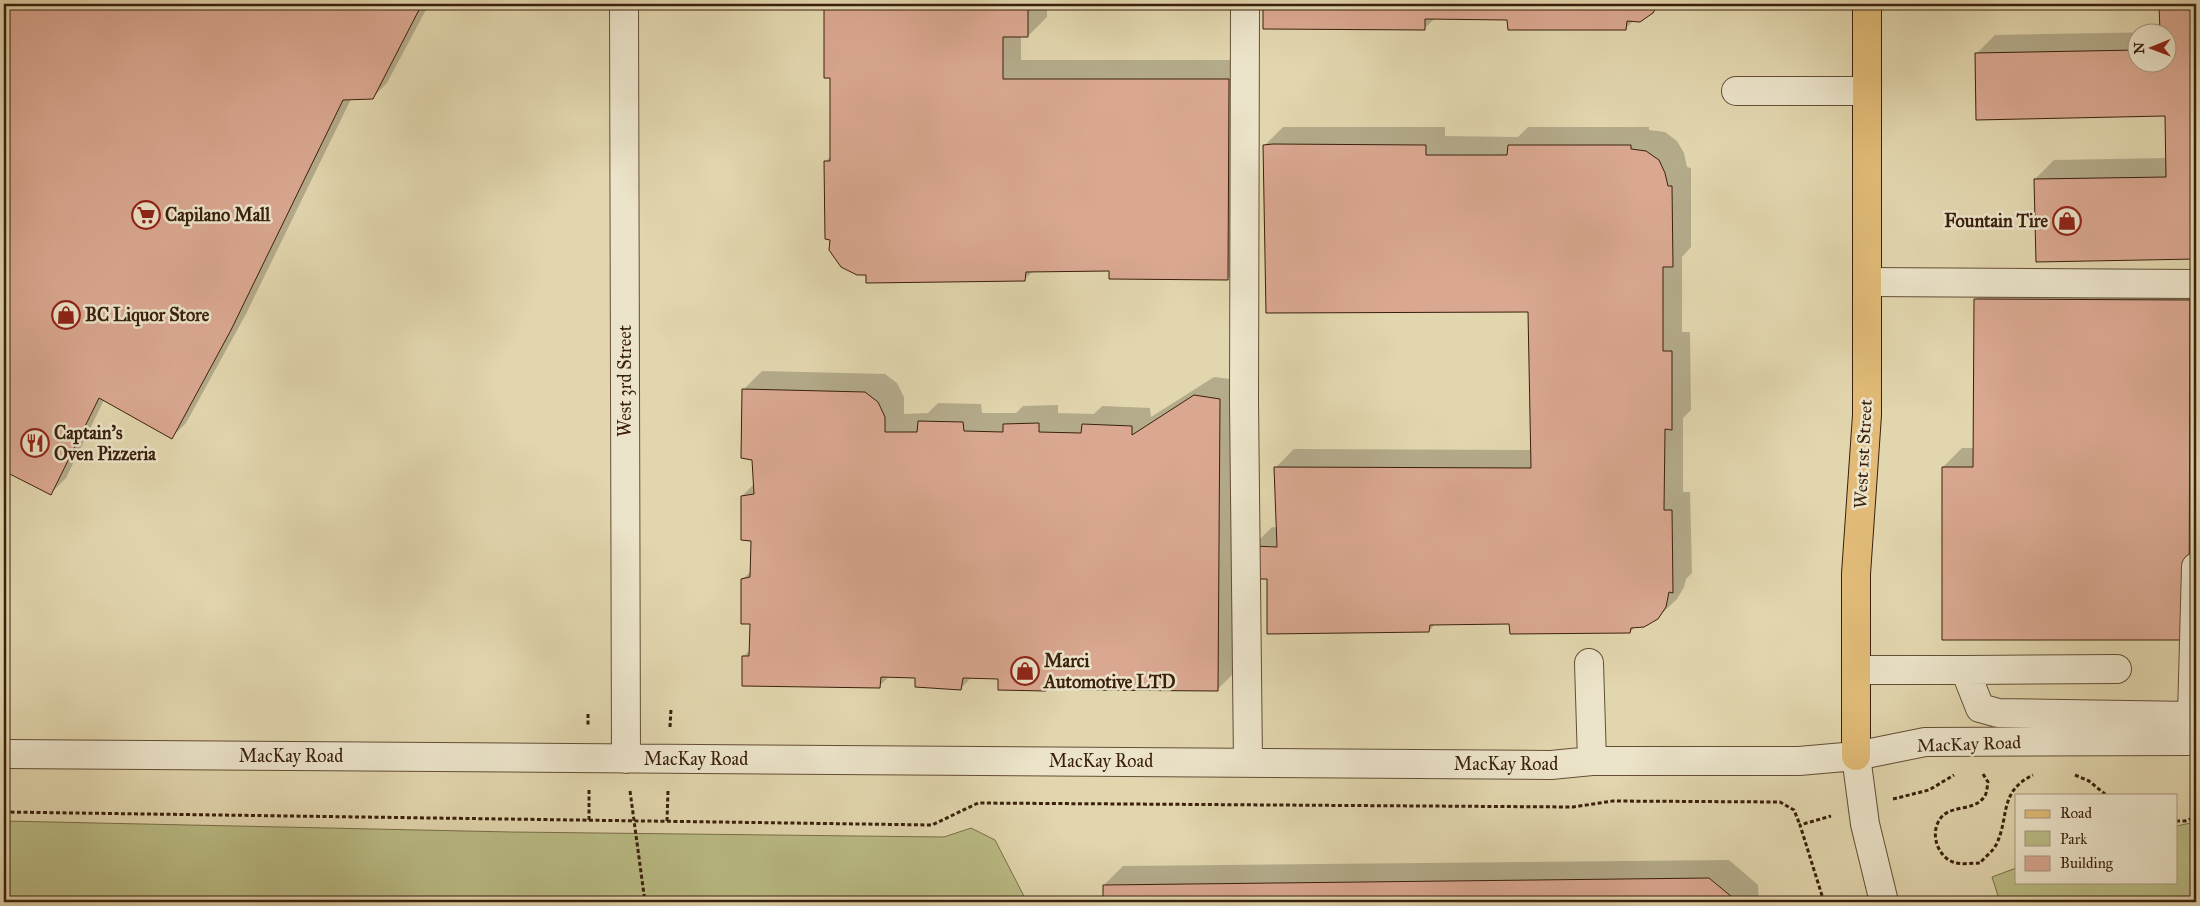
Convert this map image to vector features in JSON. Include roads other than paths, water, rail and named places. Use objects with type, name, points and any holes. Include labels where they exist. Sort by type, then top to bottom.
[{"type":"main road","name":"West 1st Street","points":[[1856,756],[1858,528],[1867,415],[1867,4]]},
{"type":"street","name":"West 3rd Street","points":[[624,4],[626,759]]},
{"type":"street","points":[[1245,4],[1244,402],[1248,762]]},
{"type":"street","points":[[1736,92],[1867,91]]},
{"type":"street","points":[[1867,282],[2196,284]]},
{"type":"street","points":[[1964,670],[1980,708],[1998,713],[2192,716],[2196,567]]},
{"type":"street","points":[[1589,663],[1592,761]]},
{"type":"street","points":[[1856,670],[2117,669]]},
{"type":"street","name":"MacKay Road","points":[[4,754],[1551,765],[1592,761],[1799,761],[1856,756],[1925,742],[2196,741]]},
{"type":"street","name":"West 1st Street","points":[[1856,756],[1865,824],[1884,902]]},
{"type":"place","name":"Capilano Mall","points":[[146,215]]},
{"type":"place","name":"Fountain Tire","points":[[2067,221]]},
{"type":"place","name":"BC Liquor Store","points":[[66,315]]},
{"type":"place","name":"Captain's Oven Pizzeria","points":[[35,443]]},
{"type":"place","name":"Marci Automotive LTD","points":[[1025,671]]}]
